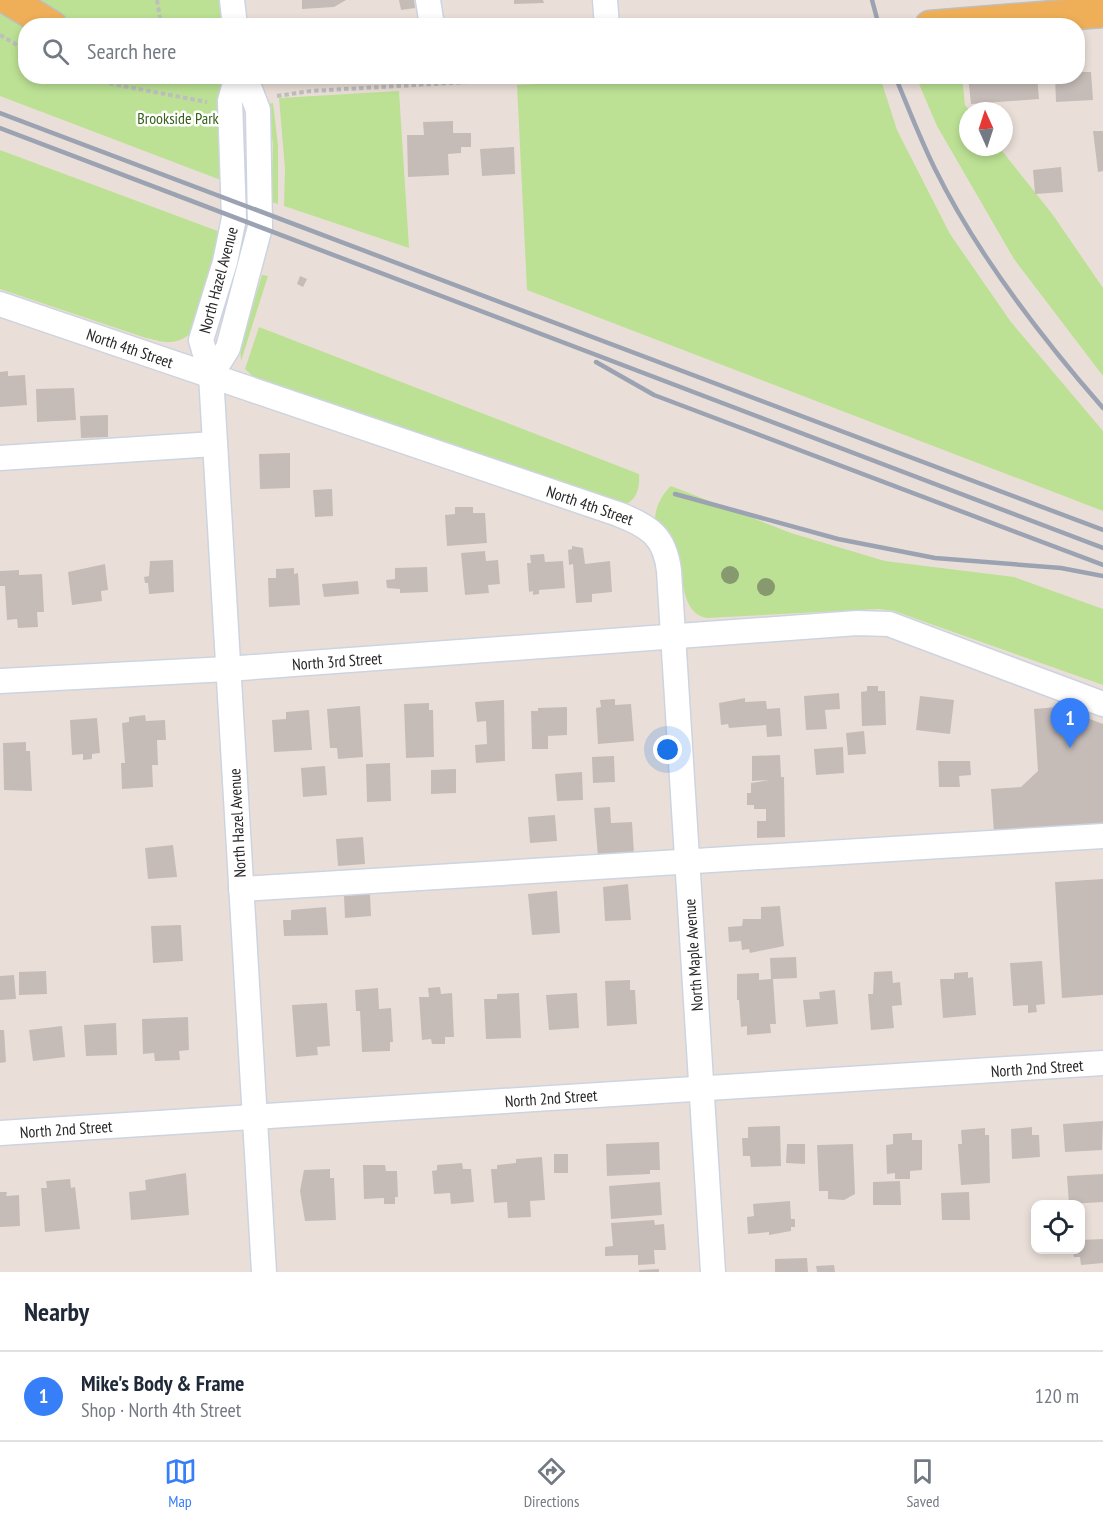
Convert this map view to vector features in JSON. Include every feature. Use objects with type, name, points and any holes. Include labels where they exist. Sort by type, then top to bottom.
[{"type":"main road","points":[[9,0],[39,18]]},
{"type":"main road","points":[[1029,18],[1103,12]]},
{"type":"street","points":[[232,0],[234,18]]},
{"type":"street","points":[[428,0],[431,18]]},
{"type":"street","points":[[605,0],[606,18]]},
{"type":"street","name":"North Hazel Avenue","points":[[235,84],[230,101],[234,218],[225,262],[201,340],[211,375],[264,1272]]},
{"type":"street","name":"North Hazel Avenue","points":[[211,375],[228,348],[251,269],[262,211],[258,110],[248,84]]},
{"type":"street","name":"North 4th Street","points":[[0,304],[643,523],[661,541],[668,559],[674,638]]},
{"type":"street","points":[[0,458],[214,444]]},
{"type":"street","points":[[674,638],[857,623],[889,624],[1103,704]]},
{"type":"street","name":"North 3rd Street","points":[[0,681],[227,669],[674,638]]},
{"type":"street","name":"North Maple Avenue","points":[[674,638],[713,1272]]},
{"type":"street","points":[[241,889],[1103,836]]},
{"type":"street","name":"North 2nd Street","points":[[0,1133],[1103,1063]]},
{"type":"path","points":[[157,0],[160,18]]},
{"type":"path","points":[[0,35],[18,45]]},
{"type":"path","points":[[112,84],[212,102]]},
{"type":"path","points":[[275,97],[291,93],[441,84]]},
{"type":"green space","name":"Brookside Park","points":[[0,0],[219,0],[222,18],[18,18],[18,84],[222,84],[221,103],[226,182],[0,96]]},
{"type":"green space","points":[[882,84],[897,130],[950,234],[1011,322],[1103,431],[1103,511],[527,290],[517,85]]},
{"type":"green space","points":[[919,84],[963,84],[965,102],[959,102],[959,156],[1006,156],[1053,215],[1103,288],[1103,376],[1014,259],[937,126]]},
{"type":"green space","points":[[399,91],[409,248],[284,206],[285,169],[279,98]]},
{"type":"green space","points":[[273,103],[278,145],[278,204],[271,202],[273,145],[268,104]]},
{"type":"green space","points":[[0,150],[223,233],[194,331],[176,341],[154,340],[0,289]]},
{"type":"green space","points":[[262,275],[268,276],[241,361],[240,348]]},
{"type":"green space","points":[[259,327],[639,474],[636,493],[631,501],[622,505],[260,383],[245,369]]},
{"type":"green space","points":[[671,486],[791,533],[885,561],[1014,577],[1103,609],[1103,685],[894,611],[879,609],[707,618],[698,615],[688,601],[674,545],[666,531],[655,520],[660,502]]},
{"type":"building","points":[[302,0],[346,0],[334,7],[302,9]]},
{"type":"building","points":[[399,0],[414,0],[415,8],[401,10]]},
{"type":"building","points":[[514,0],[543,0],[544,3],[514,4]]},
{"type":"building","points":[[1085,72],[1091,72],[1093,100],[1056,102],[1055,84],[1085,84]]},
{"type":"building","points":[[969,84],[1038,84],[1039,99],[971,102]]},
{"type":"building","points":[[453,121],[453,133],[471,133],[471,147],[461,147],[461,153],[448,154],[449,175],[408,177],[407,135],[424,135],[423,122]]},
{"type":"building","points":[[1093,131],[1103,131],[1103,171],[1098,172]]},
{"type":"building","points":[[514,147],[515,174],[482,176],[480,149]]},
{"type":"building","points":[[1061,167],[1063,192],[1035,194],[1033,170]]},
{"type":"building","points":[[300,276],[307,279],[303,287],[297,284]]},
{"type":"building","points":[[8,371],[8,376],[25,375],[27,405],[0,407],[0,372]]},
{"type":"building","points":[[74,388],[76,420],[37,422],[36,389]]},
{"type":"building","points":[[108,415],[108,437],[81,438],[80,416]]},
{"type":"building","points":[[290,453],[290,488],[260,489],[259,454]]},
{"type":"building","points":[[332,489],[333,516],[315,517],[313,490]]},
{"type":"building","points":[[455,507],[473,507],[473,513],[485,513],[487,543],[447,546],[445,515],[455,514]]},
{"type":"building","points":[[572,546],[583,548],[585,564],[610,561],[612,592],[592,594],[592,602],[576,603],[573,564],[569,565],[568,550],[572,549]]},
{"type":"building","points":[[485,551],[486,561],[498,560],[500,584],[488,585],[489,593],[465,595],[461,553]]},
{"type":"building","points":[[544,554],[545,562],[563,561],[565,588],[539,590],[539,594],[533,595],[533,591],[529,592],[527,563],[531,563],[530,555]]},
{"type":"building","points":[[173,560],[174,592],[149,594],[148,583],[145,583],[144,577],[149,576],[150,561]]},
{"type":"building","points":[[105,564],[108,590],[101,591],[102,601],[72,605],[68,572]]},
{"type":"building","points":[[427,567],[428,592],[400,593],[400,589],[387,588],[386,580],[395,579],[395,568]]},
{"type":"building","points":[[294,568],[294,574],[298,573],[300,605],[269,607],[268,578],[276,578],[276,569]]},
{"type":"building","points":[[19,570],[19,575],[42,574],[44,612],[37,612],[38,627],[18,628],[17,619],[7,620],[5,586],[0,586],[0,571]]},
{"type":"building","points":[[358,581],[359,594],[324,597],[322,584]]},
{"type":"building","points":[[867,686],[878,686],[878,691],[885,691],[886,725],[862,726],[861,692],[867,691]]},
{"type":"building","points":[[839,693],[840,709],[825,710],[827,729],[806,730],[804,696]]},
{"type":"building","points":[[920,696],[954,700],[950,734],[916,730]]},
{"type":"building","points":[[745,698],[745,702],[766,701],[767,709],[780,708],[782,736],[767,737],[766,725],[729,728],[728,724],[721,725],[719,703]]},
{"type":"building","points":[[615,699],[615,705],[631,704],[634,741],[598,744],[596,708],[601,707],[600,700]]},
{"type":"building","points":[[504,700],[505,761],[476,763],[475,745],[487,744],[486,721],[477,722],[475,702]]},
{"type":"building","points":[[429,703],[429,710],[433,710],[434,757],[406,758],[404,704]]},
{"type":"building","points":[[360,706],[363,757],[338,759],[337,748],[330,748],[327,709]]},
{"type":"building","points":[[567,707],[567,735],[548,736],[548,749],[532,749],[531,711],[538,711],[538,708]]},
{"type":"building","points":[[1058,707],[1103,724],[1103,826],[994,833],[991,789],[1021,787],[1038,771],[1034,709]]},
{"type":"building","points":[[309,710],[312,750],[274,752],[272,720],[286,719],[286,712]]},
{"type":"building","points":[[145,715],[146,721],[165,720],[166,740],[157,740],[158,765],[152,765],[153,787],[122,789],[121,763],[125,763],[122,723],[129,722],[129,717]]},
{"type":"building","points":[[97,718],[100,753],[92,754],[92,759],[83,760],[83,754],[72,755],[70,720]]},
{"type":"building","points":[[864,731],[866,754],[848,755],[846,733]]},
{"type":"building","points":[[26,742],[26,751],[30,751],[32,791],[4,790],[3,743]]},
{"type":"building","points":[[843,747],[844,773],[816,775],[814,749]]},
{"type":"building","points":[[780,755],[781,777],[784,777],[785,837],[757,838],[757,821],[766,821],[766,809],[754,809],[754,805],[747,805],[747,793],[751,793],[751,783],[770,780],[752,781],[752,756]]},
{"type":"building","points":[[614,756],[615,782],[593,783],[592,757]]},
{"type":"building","points":[[938,761],[970,761],[971,775],[959,776],[960,787],[939,787]]},
{"type":"building","points":[[390,763],[391,801],[367,802],[366,764]]},
{"type":"building","points":[[325,766],[327,795],[303,797],[301,768]]},
{"type":"building","points":[[456,769],[456,793],[431,794],[431,770]]},
{"type":"building","points":[[582,772],[583,800],[557,801],[555,774]]},
{"type":"building","points":[[610,807],[611,823],[632,822],[634,854],[598,857],[594,808]]},
{"type":"building","points":[[555,815],[557,841],[530,843],[528,817]]},
{"type":"building","points":[[363,837],[365,864],[338,866],[336,839]]},
{"type":"building","points":[[173,845],[177,877],[148,879],[145,848]]},
{"type":"building","points":[[1103,879],[1103,995],[1062,998],[1055,882]]},
{"type":"building","points":[[628,884],[631,920],[605,921],[603,887]]},
{"type":"building","points":[[557,891],[560,933],[532,935],[528,894]]},
{"type":"building","points":[[370,894],[371,916],[345,918],[344,896]]},
{"type":"building","points":[[780,906],[784,946],[750,953],[749,949],[742,950],[741,941],[729,942],[728,927],[742,926],[743,919],[761,919],[761,907]]},
{"type":"building","points":[[326,907],[328,935],[284,936],[283,920],[291,920],[291,910]]},
{"type":"building","points":[[181,925],[183,961],[153,963],[151,926]]},
{"type":"building","points":[[796,957],[797,978],[773,979],[776,1024],[770,1024],[771,1033],[747,1035],[747,1026],[741,1027],[739,1000],[737,1000],[737,974],[759,973],[759,980],[771,979],[770,958]]},
{"type":"building","points":[[1042,961],[1045,1004],[1036,1005],[1037,1012],[1028,1013],[1028,1005],[1013,1006],[1010,963]]},
{"type":"building","points":[[46,971],[47,994],[19,995],[19,972]]},
{"type":"building","points":[[892,971],[893,983],[900,982],[902,1005],[892,1006],[894,1028],[871,1030],[868,994],[873,994],[874,972]]},
{"type":"building","points":[[968,972],[968,978],[973,977],[976,1015],[943,1018],[940,979],[954,979],[954,973]]},
{"type":"building","points":[[14,975],[16,999],[0,1000],[0,976]]},
{"type":"building","points":[[630,980],[630,990],[635,990],[637,1024],[607,1026],[605,981]]},
{"type":"building","points":[[440,987],[441,994],[452,993],[454,1037],[445,1037],[445,1044],[432,1044],[431,1039],[422,1040],[419,997],[429,997],[428,988]]},
{"type":"building","points":[[378,988],[379,1009],[391,1008],[393,1042],[390,1042],[390,1051],[362,1052],[360,1011],[356,1011],[355,990]]},
{"type":"building","points":[[835,990],[838,1024],[806,1027],[803,1000],[820,999],[819,992]]},
{"type":"building","points":[[519,993],[521,1038],[486,1039],[484,999],[497,999],[497,994]]},
{"type":"building","points":[[577,993],[579,1028],[549,1030],[546,995]]},
{"type":"building","points":[[327,1003],[330,1046],[317,1047],[318,1055],[296,1057],[292,1005]]},
{"type":"building","points":[[188,1017],[189,1050],[179,1051],[180,1060],[155,1061],[154,1053],[143,1054],[142,1019]]},
{"type":"building","points":[[116,1023],[117,1055],[86,1056],[84,1025]]},
{"type":"building","points":[[62,1026],[65,1057],[33,1061],[29,1030]]},
{"type":"building","points":[[0,1030],[4,1030],[6,1062],[0,1063]]},
{"type":"building","points":[[1103,1121],[1102,1150],[1065,1152],[1063,1124]]},
{"type":"building","points":[[780,1126],[781,1166],[751,1167],[750,1156],[743,1156],[742,1138],[748,1138],[748,1127]]},
{"type":"building","points":[[1032,1127],[1032,1135],[1039,1135],[1040,1157],[1012,1159],[1011,1129]]},
{"type":"building","points":[[985,1128],[985,1135],[989,1135],[990,1183],[961,1185],[958,1144],[962,1144],[961,1130]]},
{"type":"building","points":[[912,1133],[912,1140],[922,1140],[922,1170],[910,1171],[910,1179],[895,1179],[895,1173],[887,1174],[886,1145],[893,1144],[893,1134]]},
{"type":"building","points":[[659,1142],[660,1170],[650,1170],[650,1174],[607,1176],[606,1144]]},
{"type":"building","points":[[787,1144],[805,1144],[805,1164],[786,1163]]},
{"type":"building","points":[[853,1144],[855,1194],[844,1200],[828,1199],[828,1191],[819,1191],[817,1145]]},
{"type":"building","points":[[554,1154],[568,1154],[568,1173],[554,1173]]},
{"type":"building","points":[[542,1157],[545,1200],[530,1201],[531,1217],[508,1218],[507,1202],[494,1203],[491,1169],[497,1169],[497,1165],[516,1163],[516,1159]]},
{"type":"building","points":[[462,1163],[463,1169],[471,1169],[474,1202],[451,1204],[450,1193],[434,1194],[432,1171],[437,1170],[437,1165]]},
{"type":"building","points":[[363,1165],[385,1165],[386,1171],[397,1171],[398,1197],[395,1197],[395,1204],[384,1204],[384,1198],[364,1199]]},
{"type":"building","points":[[330,1169],[330,1178],[334,1178],[336,1220],[305,1221],[300,1191],[304,1170]]},
{"type":"building","points":[[186,1173],[189,1215],[131,1220],[129,1192],[146,1190],[145,1180]]},
{"type":"building","points":[[1103,1174],[1103,1202],[1085,1203],[1085,1200],[1069,1200],[1067,1176]]},
{"type":"building","points":[[70,1179],[71,1188],[75,1187],[80,1229],[45,1232],[41,1188],[47,1188],[46,1181]]},
{"type":"building","points":[[900,1181],[901,1205],[873,1205],[873,1182]]},
{"type":"building","points":[[660,1182],[662,1215],[611,1219],[609,1186]]},
{"type":"building","points":[[0,1192],[7,1192],[6,1196],[19,1195],[20,1226],[0,1227]]},
{"type":"building","points":[[969,1192],[970,1220],[942,1220],[941,1193]]},
{"type":"building","points":[[790,1201],[791,1219],[795,1219],[795,1227],[791,1227],[791,1231],[769,1235],[769,1232],[748,1234],[747,1217],[754,1216],[753,1204]]},
{"type":"building","points":[[654,1220],[655,1225],[664,1224],[666,1250],[654,1250],[655,1264],[638,1265],[638,1255],[605,1256],[605,1247],[613,1246],[611,1223]]},
{"type":"building","points":[[1103,1239],[1103,1263],[1081,1265],[1080,1257],[1074,1257],[1074,1254],[1085,1254],[1085,1240]]},
{"type":"building","points":[[807,1258],[808,1272],[775,1272],[775,1259]]},
{"type":"building","points":[[834,1265],[835,1272],[817,1272],[816,1266]]},
{"type":"building","points":[[659,1269],[659,1272],[639,1272],[639,1270]]},
{"type":"railway","points":[[872,0],[877,18]]},
{"type":"railway","points":[[898,84],[930,158],[970,232],[1034,324],[1103,408]]},
{"type":"railway","points":[[0,113],[1103,530]]},
{"type":"railway","points":[[0,128],[1103,548]]},
{"type":"railway","points":[[596,362],[654,395],[1103,565]]},
{"type":"railway","points":[[675,494],[838,539],[935,558],[1061,568],[1103,576]]},
{"type":"place","name":"Mike's Body & Frame","points":[[1070,748]]}]
